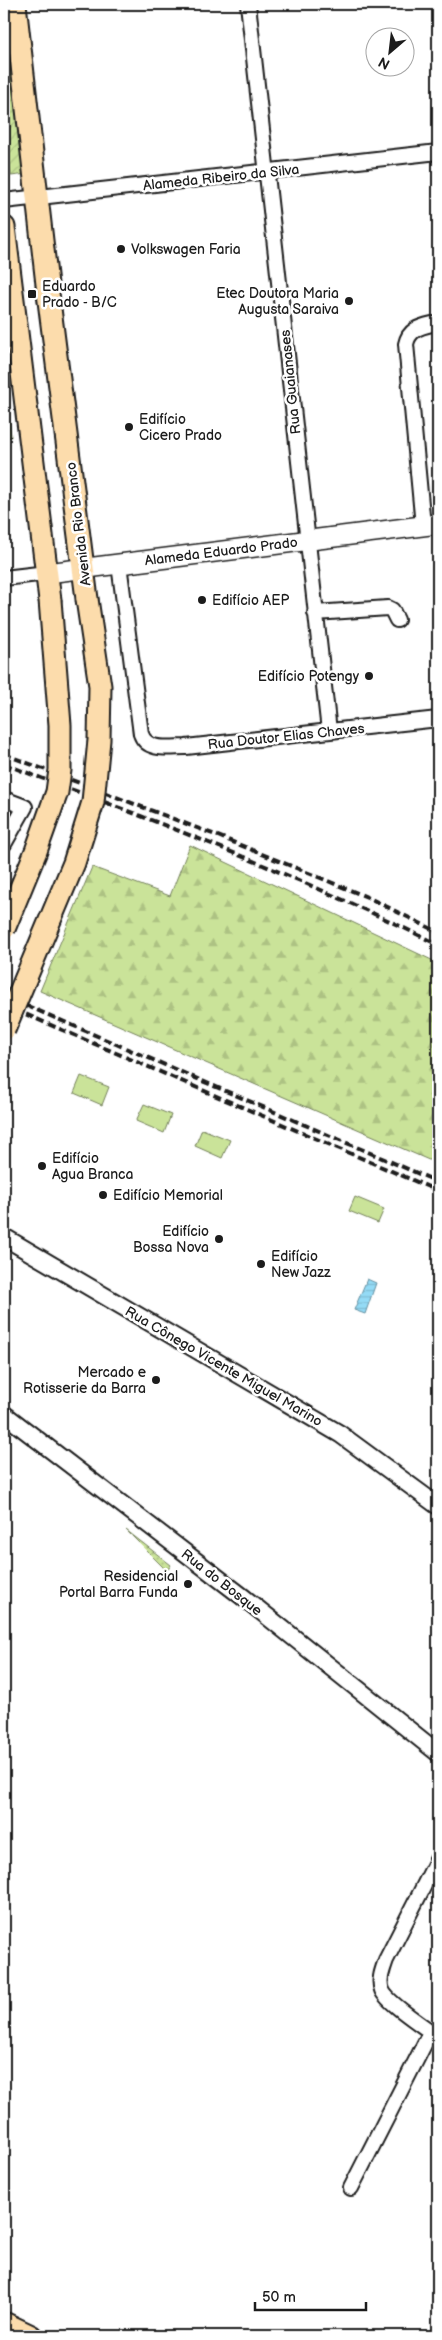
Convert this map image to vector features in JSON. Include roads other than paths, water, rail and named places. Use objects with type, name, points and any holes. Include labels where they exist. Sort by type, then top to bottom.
[{"type":"main road","name":"Avenida Rio Branco","points":[[4,1030],[74,863],[93,802],[99,740],[100,686],[87,598],[15,4]]},
{"type":"main road","points":[[4,228],[50,600],[61,754],[57,792],[36,852],[4,929]]},
{"type":"main road","name":"Alameda Eduardo Prado","points":[[46,573],[431,525]]},
{"type":"main road","points":[[4,2323],[30,2336]]},
{"type":"street","name":"Rua Guaianases","points":[[248,4],[329,731]]},
{"type":"street","name":"Alameda Ribeiro da Silva","points":[[4,201],[438,152]]},
{"type":"street","points":[[431,525],[406,344],[410,333],[420,327],[432,324]]},
{"type":"street","name":"Rua Doutor Elias Chaves","points":[[119,564],[141,734],[145,743],[164,747],[186,747],[438,719]]},
{"type":"street","name":"Alameda Eduardo Prado","points":[[4,578],[46,573]]},
{"type":"street","points":[[315,613],[388,608],[392,610],[396,620]]},
{"type":"street","points":[[4,799],[25,807],[4,844]]},
{"type":"street","name":"Rua Cônego Vicente Miguel Marino","points":[[4,1237],[340,1434],[438,1506]]},
{"type":"street","name":"Rua do Bosque","points":[[4,1414],[243,1597],[438,1753]]},
{"type":"street","points":[[351,2188],[434,2034],[390,2001],[382,1990],[381,1974],[438,1858]]},
{"type":"water","points":[[367,1279],[376,1283],[365,1314],[354,1310]]},
{"type":"railway","points":[[4,754],[218,836],[367,897],[438,932]]},
{"type":"railway","points":[[4,764],[242,857],[366,910],[438,945]]},
{"type":"railway","points":[[4,996],[438,1182]]},
{"type":"railway","points":[[4,1005],[438,1191]]},
{"type":"place","name":"Volkswagen Faria","points":[[121,249]]},
{"type":"place","name":"Eduardo Prado - B/C","points":[[32,294]]},
{"type":"place","name":"Etec Doutora Maria Augusta Saraiva","points":[[349,301]]},
{"type":"place","name":"Edifício Cicero Prado","points":[[129,427]]},
{"type":"place","name":"Edifício AEP","points":[[202,600]]},
{"type":"place","name":"Edifício Potengy","points":[[369,676]]},
{"type":"place","name":"Edifício Agua Branca","points":[[42,1166]]},
{"type":"place","name":"Edifício Memorial","points":[[103,1195]]},
{"type":"place","name":"Edifício Bossa Nova","points":[[219,1239]]},
{"type":"place","name":"Edifício New Jazz","points":[[261,1264]]},
{"type":"place","name":"Mercado e Rotisserie da Barra","points":[[156,1380]]},
{"type":"place","name":"Residencial Portal Barra Funda","points":[[188,1584]]}]
